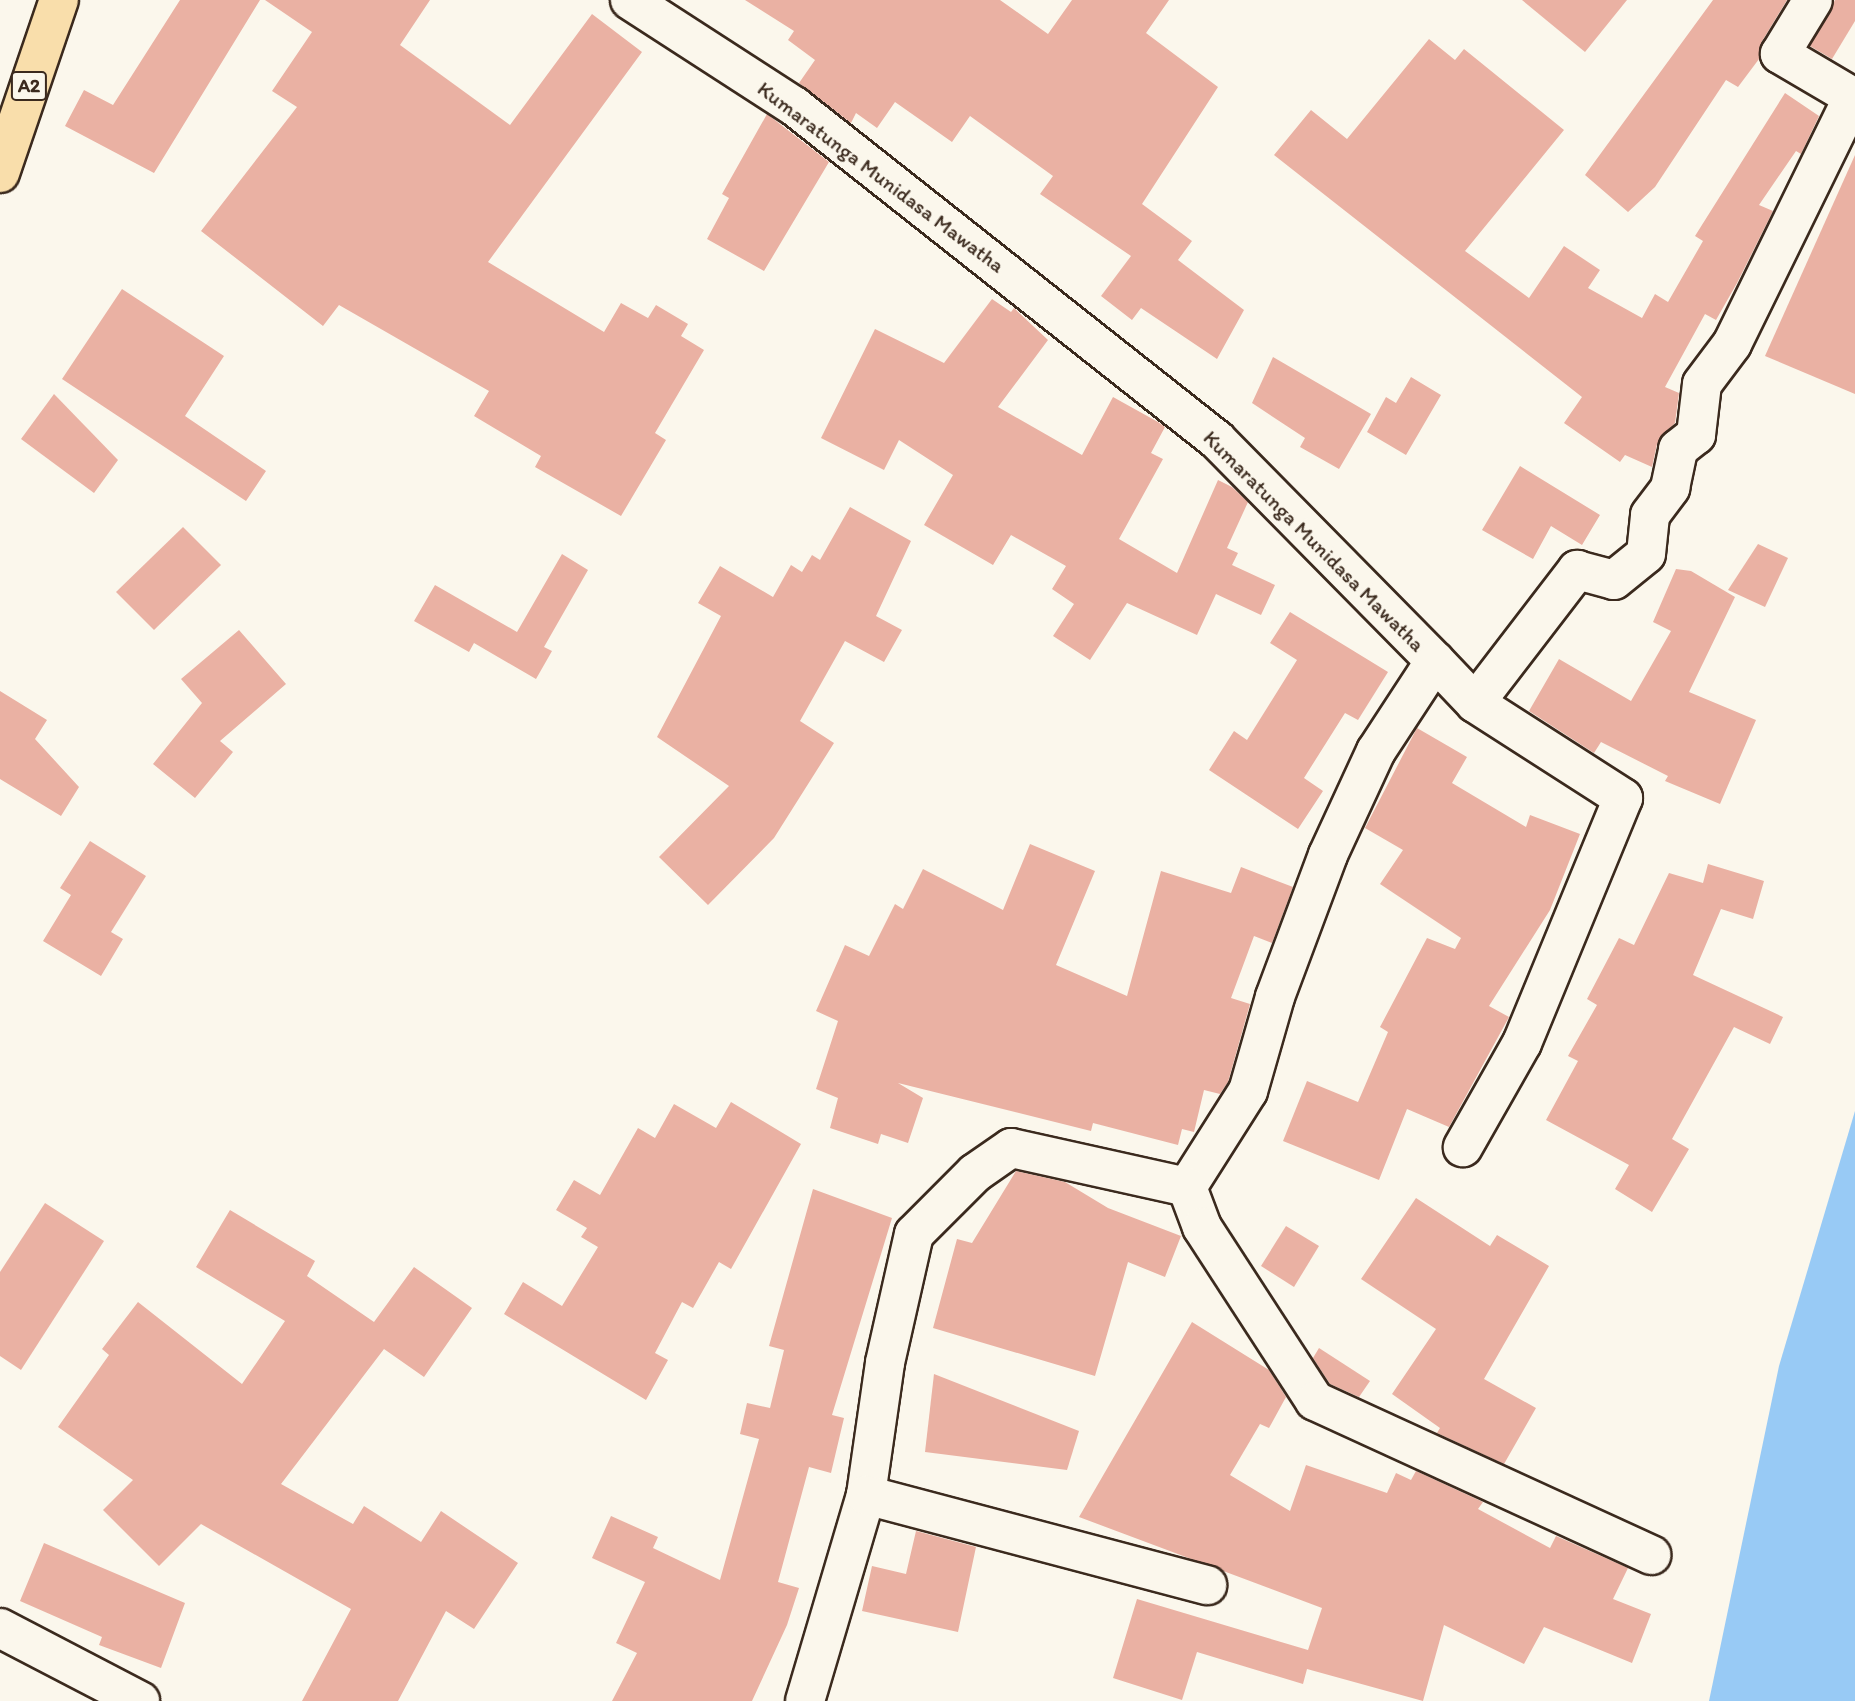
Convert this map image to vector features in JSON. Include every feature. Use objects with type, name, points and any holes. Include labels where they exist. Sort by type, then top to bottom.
[{"type":"highway","name":"A2","points":[[0,173],[51,2]]},
{"type":"street","name":"Kumaratunga Munidasa Mawatha","points":[[630,0],[794,106],[1217,440],[1435,661],[1376,751],[1323,868],[1248,1091],[1187,1187]]},
{"type":"street","points":[[1475,703],[1577,570],[1614,580],[1646,554],[1650,515],[1670,488],[1678,449],[1696,435],[1702,384],[1732,344],[1853,97],[1780,54],[1813,0]]},
{"type":"street","points":[[1435,661],[1475,703],[1623,798],[1521,1043],[1463,1147]]},
{"type":"street","points":[[805,1701],[866,1495],[885,1363],[914,1234],[975,1173],[1011,1148],[1187,1187],[1202,1227],[1315,1402],[1651,1555]]},
{"type":"street","points":[[866,1495],[1207,1585]]},
{"type":"street","points":[[0,1628],[141,1701]]},
{"type":"water","points":[[1855,1111],[1855,1701],[1709,1701],[1779,1366]]},
{"type":"building","points":[[180,0],[260,0],[154,173],[65,126],[84,90],[113,105]]},
{"type":"building","points":[[265,0],[430,0],[400,45],[510,125],[592,14],[642,52],[488,262],[604,332],[621,303],[648,318],[656,305],[688,324],[681,336],[704,350],[655,433],[666,440],[621,516],[535,467],[541,456],[474,416],[489,391],[339,305],[323,326],[201,231],[297,107],[272,91],[312,32]]},
{"type":"building","points":[[745,0],[1000,0],[1048,34],[1072,0],[1169,0],[1146,33],[1218,87],[1142,204],[1192,241],[1178,260],[1244,310],[1217,359],[1141,308],[1132,320],[1101,296],[1131,256],[1040,194],[1053,176],[970,116],[952,142],[895,102],[877,128],[856,113],[851,123],[799,83],[815,60],[788,40],[794,31]]},
{"type":"building","points":[[1522,0],[1627,0],[1585,52]]},
{"type":"building","points":[[1713,0],[1787,0],[1761,43],[1759,59],[1738,87],[1726,80],[1655,187],[1628,212],[1585,175]]},
{"type":"building","points":[[1835,0],[1855,0],[1855,21],[1832,59],[1810,46]]},
{"type":"building","points":[[1429,39],[1455,60],[1464,49],[1564,130],[1465,251],[1529,298],[1564,246],[1600,270],[1588,288],[1642,318],[1655,294],[1668,302],[1703,241],[1695,236],[1785,93],[1819,116],[1801,154],[1796,151],[1759,205],[1773,211],[1716,320],[1705,314],[1665,387],[1679,393],[1675,423],[1657,444],[1652,467],[1625,455],[1620,462],[1564,423],[1582,397],[1274,155],[1311,110],[1347,139]]},
{"type":"building","points":[[767,114],[829,162],[764,271],[707,239],[729,198],[722,194]]},
{"type":"building","points":[[1855,155],[1855,394],[1765,356]]},
{"type":"building","points":[[122,289],[224,356],[185,416],[266,471],[246,501],[62,379]]},
{"type":"building","points":[[992,299],[1011,312],[1014,308],[1048,340],[998,407],[1082,455],[1113,397],[1165,427],[1151,453],[1163,459],[1119,539],[1177,573],[1218,480],[1232,487],[1248,502],[1227,548],[1238,553],[1232,565],[1275,585],[1261,615],[1216,594],[1197,635],[1127,603],[1090,660],[1053,636],[1074,604],[1052,589],[1066,566],[1011,535],[993,565],[924,525],[953,475],[899,440],[884,470],[821,438],[875,329],[944,363]]},
{"type":"building","points":[[1273,357],[1371,414],[1339,469],[1300,447],[1305,438],[1252,403]]},
{"type":"building","points":[[1411,377],[1441,395],[1406,455],[1367,432],[1386,397],[1396,403]]},
{"type":"building","points":[[54,394],[118,460],[94,493],[21,439]]},
{"type":"building","points":[[1520,466],[1600,515],[1582,545],[1551,526],[1533,559],[1482,530]]},
{"type":"building","points":[[850,507],[911,541],[876,616],[902,630],[884,662],[845,641],[800,721],[834,743],[774,838],[708,905],[659,857],[729,786],[657,737],[721,616],[698,603],[720,566],[773,597],[791,565],[802,572],[812,555],[820,560]]},
{"type":"building","points":[[183,527],[221,565],[154,630],[116,592]]},
{"type":"building","points":[[1758,544],[1788,558],[1765,607],[1728,590]]},
{"type":"building","points":[[562,554],[588,570],[544,647],[552,651],[536,679],[474,643],[469,652],[414,621],[435,585],[517,632]]},
{"type":"building","points":[[1676,569],[1691,571],[1735,597],[1689,692],[1756,720],[1720,804],[1665,781],[1668,776],[1601,742],[1594,753],[1529,711],[1559,659],[1631,701],[1671,631],[1653,622]]},
{"type":"building","points":[[1290,612],[1388,672],[1358,720],[1345,713],[1304,778],[1323,791],[1298,829],[1209,770],[1234,731],[1247,740],[1297,660],[1270,643]]},
{"type":"building","points":[[239,630],[286,684],[220,741],[233,752],[195,798],[153,764],[202,703],[181,679]]},
{"type":"building","points":[[0,691],[47,720],[35,739],[79,787],[61,816],[0,779]]},
{"type":"building","points":[[1417,728],[1467,757],[1452,783],[1526,827],[1530,815],[1580,834],[1550,910],[1489,1006],[1509,1017],[1449,1127],[1407,1109],[1379,1180],[1283,1141],[1307,1081],[1358,1102],[1388,1032],[1380,1027],[1427,938],[1455,949],[1461,938],[1380,884],[1403,850],[1365,828]]},
{"type":"building","points":[[90,841],[146,876],[111,932],[123,939],[101,976],[43,941],[71,895],[60,888]]},
{"type":"building","points":[[1030,844],[1095,871],[1056,965],[1127,996],[1161,871],[1231,893],[1241,867],[1293,887],[1272,943],[1254,936],[1231,998],[1250,1004],[1228,1082],[1220,1094],[1204,1090],[1194,1132],[1182,1129],[1178,1145],[1093,1123],[1091,1131],[898,1083],[923,1098],[908,1143],[881,1134],[878,1144],[830,1128],[838,1098],[816,1089],[838,1021],[816,1011],[845,945],[869,956],[895,904],[903,909],[923,869],[1003,910]]},
{"type":"building","points":[[1708,864],[1764,881],[1753,919],[1721,909],[1693,975],[1783,1017],[1770,1044],[1734,1027],[1672,1139],[1689,1149],[1652,1212],[1615,1189],[1629,1165],[1546,1120],[1578,1061],[1568,1056],[1597,1005],[1587,999],[1619,938],[1634,945],[1669,873],[1703,883]]},
{"type":"building","points":[[731,1102],[801,1144],[731,1269],[719,1262],[693,1308],[682,1302],[655,1353],[668,1360],[646,1400],[504,1314],[523,1282],[562,1306],[598,1247],[581,1237],[587,1228],[556,1210],[574,1180],[600,1195],[638,1128],[655,1138],[674,1104],[716,1128]]},
{"type":"building","points":[[1016,1171],[1065,1182],[1108,1208],[1181,1236],[1165,1277],[1128,1262],[1095,1376],[933,1328],[957,1239],[972,1243]]},
{"type":"building","points":[[813,1189],[892,1218],[832,1415],[844,1418],[831,1473],[809,1467],[778,1582],[799,1588],[787,1625],[752,1701],[612,1701],[637,1653],[616,1643],[645,1582],[592,1558],[611,1516],[658,1537],[653,1548],[720,1580],[759,1439],[740,1434],[747,1403],[770,1408],[784,1350],[769,1346]]},
{"type":"building","points":[[1416,1198],[1490,1246],[1497,1235],[1549,1266],[1484,1379],[1536,1408],[1504,1464],[1437,1433],[1440,1428],[1392,1394],[1436,1329],[1361,1279]]},
{"type":"building","points":[[45,1203],[104,1241],[21,1370],[0,1356],[0,1272]]},
{"type":"building","points":[[230,1210],[315,1261],[307,1276],[374,1322],[414,1267],[472,1308],[424,1377],[384,1349],[281,1484],[353,1524],[364,1506],[421,1542],[441,1511],[518,1563],[474,1629],[446,1611],[398,1701],[302,1701],[351,1609],[201,1524],[159,1566],[103,1510],[133,1480],[58,1427],[109,1355],[102,1349],[138,1302],[242,1384],[285,1321],[196,1267]]},
{"type":"building","points":[[1286,1226],[1319,1246],[1294,1287],[1261,1266]]},
{"type":"building","points":[[1192,1322],[1269,1370],[1286,1397],[1269,1428],[1260,1424],[1230,1475],[1290,1511],[1306,1465],[1387,1493],[1396,1473],[1411,1480],[1416,1471],[1483,1502],[1478,1509],[1550,1548],[1556,1536],[1628,1568],[1613,1599],[1651,1614],[1632,1663],[1544,1627],[1524,1664],[1444,1625],[1423,1701],[1307,1669],[1303,1684],[1197,1652],[1182,1700],[1113,1678],[1137,1599],[1308,1650],[1322,1608],[1079,1517]]},
{"type":"building","points":[[1319,1348],[1370,1381],[1359,1397],[1330,1384],[1313,1358]]},
{"type":"building","points":[[934,1374],[1079,1431],[1067,1470],[925,1452]]},
{"type":"building","points":[[916,1531],[976,1547],[958,1632],[862,1611],[872,1566],[906,1574]]},
{"type":"building","points":[[44,1543],[185,1603],[161,1668],[99,1645],[102,1637],[20,1601]]}]
